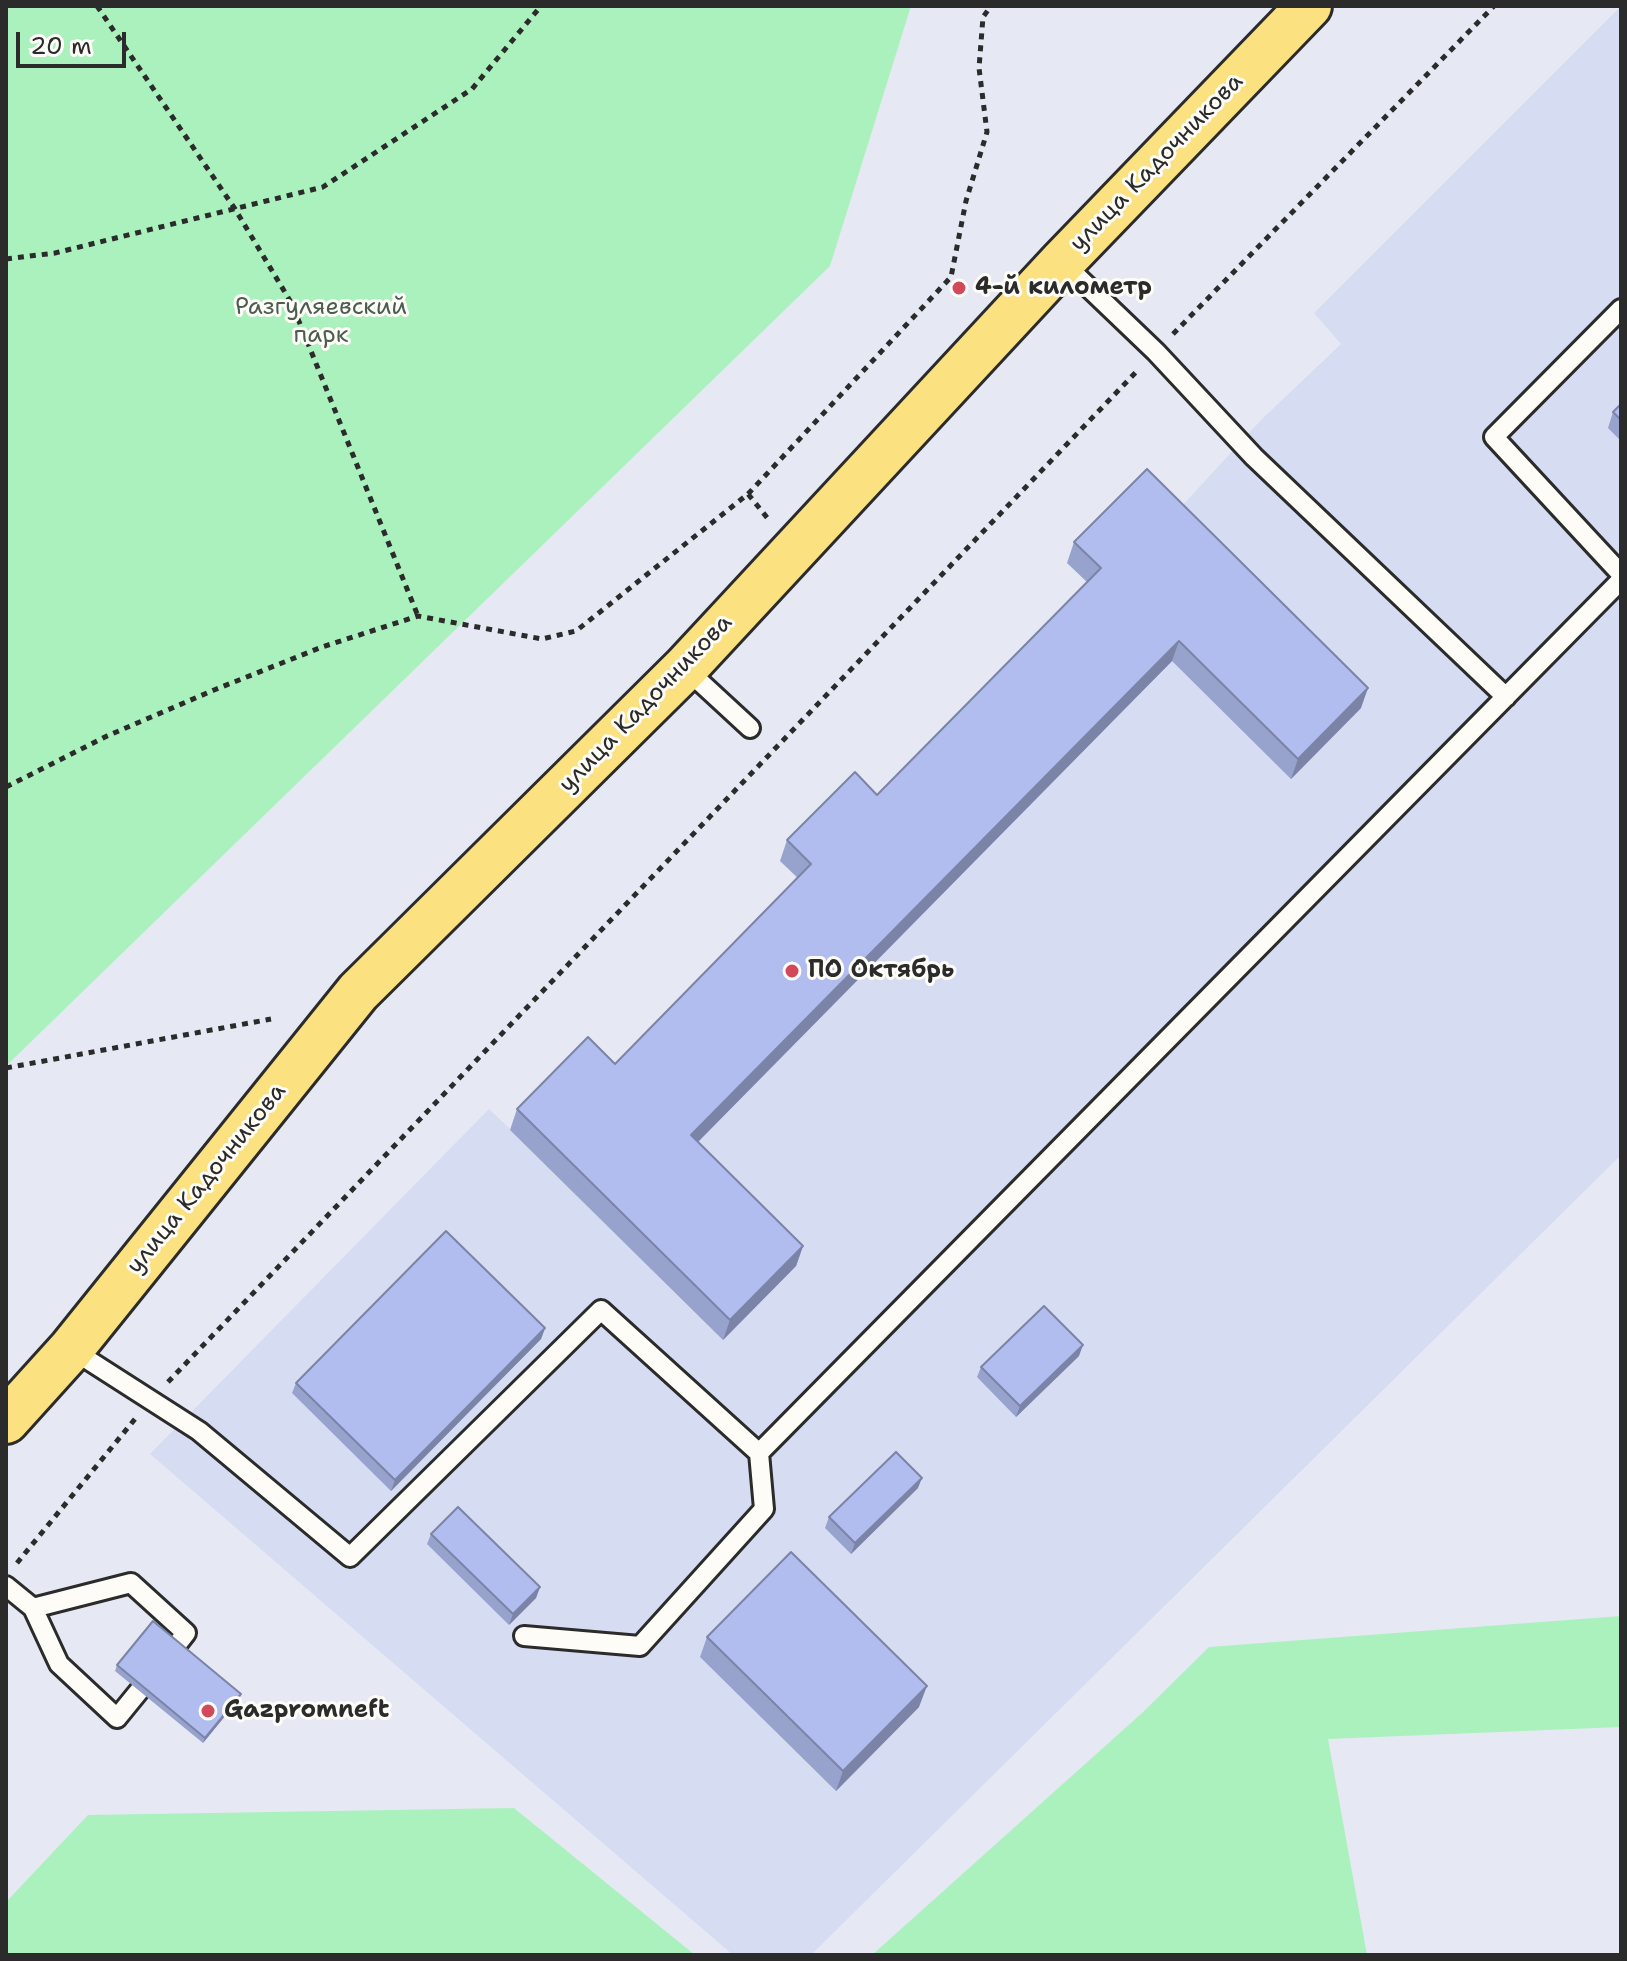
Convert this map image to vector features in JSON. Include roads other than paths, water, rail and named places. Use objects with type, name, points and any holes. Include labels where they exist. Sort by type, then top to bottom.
[{"type":"main road","name":"улица Кадочникова","points":[[6,1421],[71,1349],[358,992],[685,668],[793,548],[1062,262],[1309,6]]},
{"type":"lane","points":[[1062,262],[1156,352],[1254,457],[1506,697]]},
{"type":"lane","points":[[1621,309],[1494,437],[1621,574]]},
{"type":"lane","points":[[759,1453],[1621,580]]},
{"type":"lane","points":[[685,668],[750,728]]},
{"type":"lane","points":[[71,1349],[152,1397],[199,1431],[350,1557],[601,1310],[759,1453],[764,1509],[640,1646],[524,1636]]},
{"type":"lane","points":[[33,1608],[131,1583],[186,1633],[175,1647]]},
{"type":"lane","points":[[6,1586],[33,1608],[59,1664],[117,1718],[139,1691]]},
{"type":"place","name":"4-й километр","points":[[959,288]]},
{"type":"place","name":"ПО Октябрь","points":[[792,971]]},
{"type":"place","name":"Gazpromneft","points":[[208,1711]]},
{"type":"park label","name":"Разгуляевский парк","points":[[321,322]]}]
